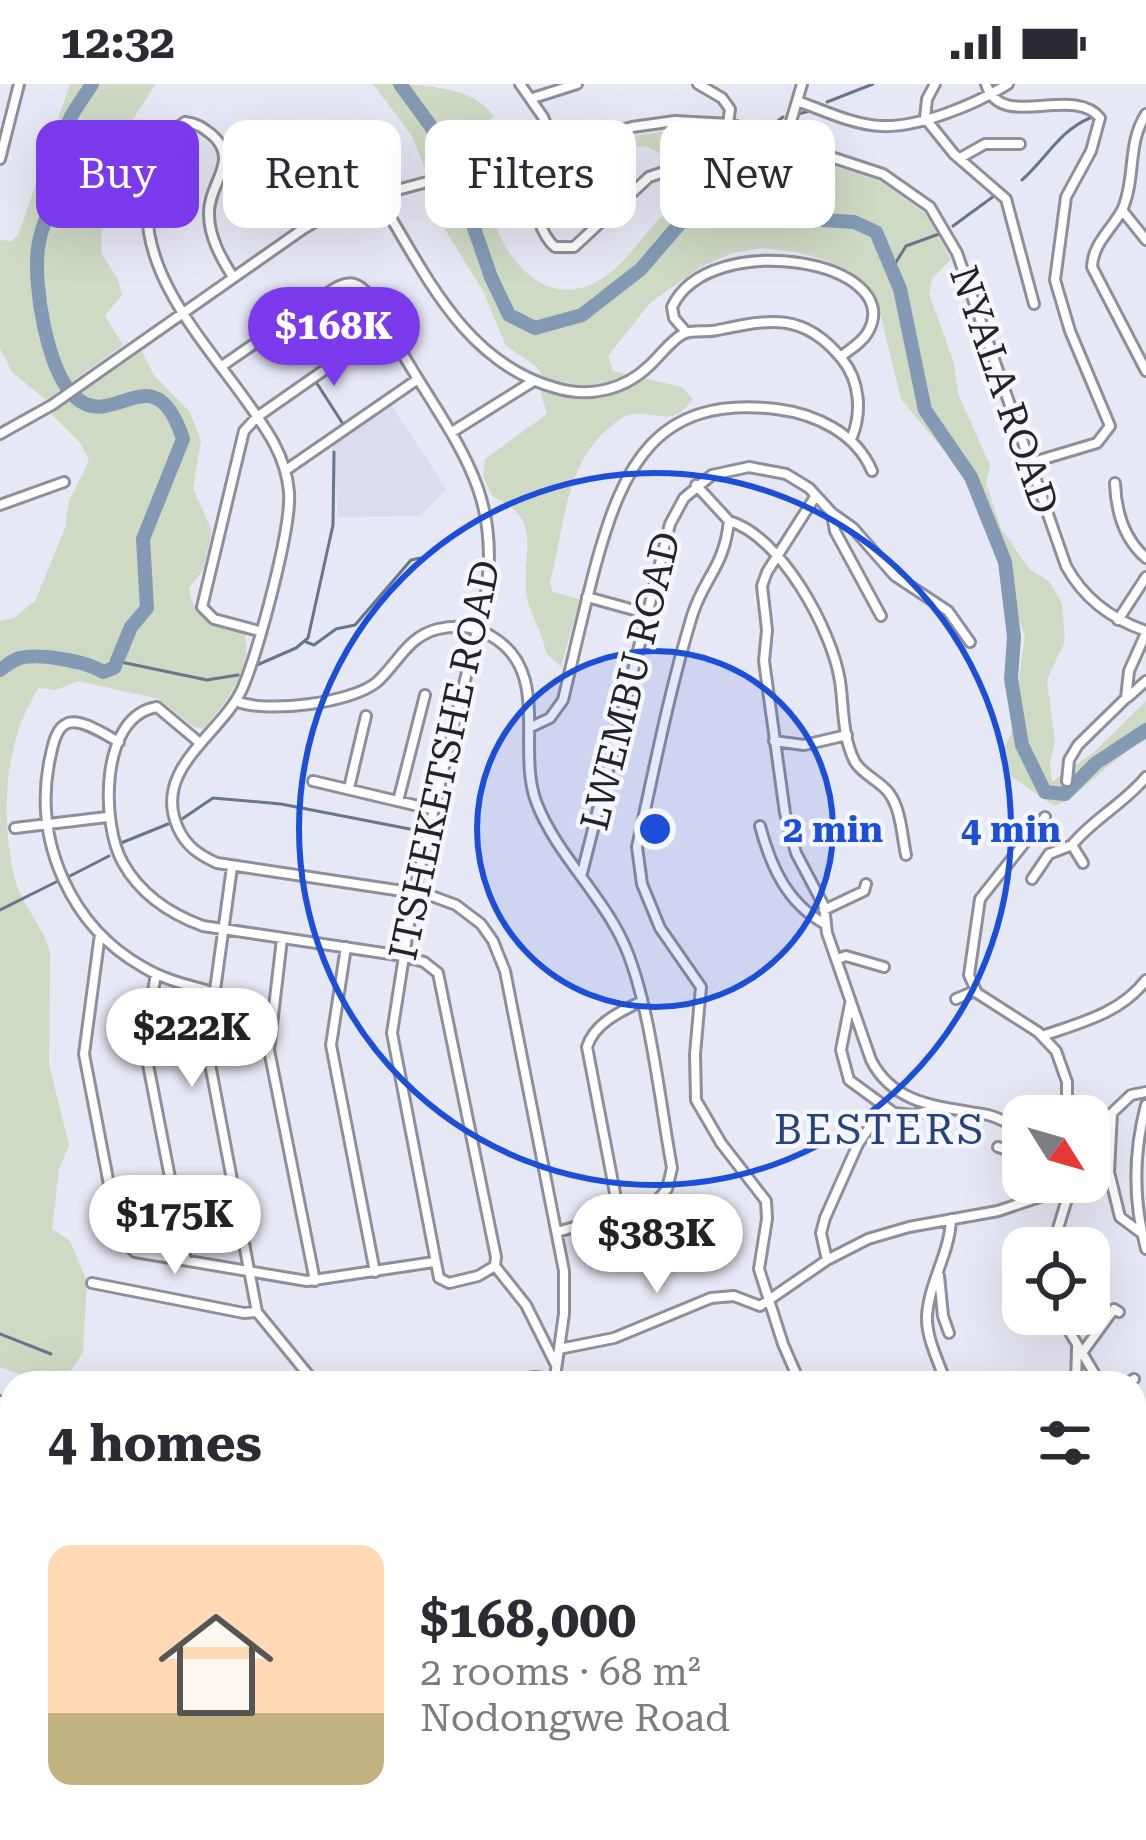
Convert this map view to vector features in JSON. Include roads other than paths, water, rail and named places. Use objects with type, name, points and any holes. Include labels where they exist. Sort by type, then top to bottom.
[{"type":"street","points":[[0,159],[19,84]]},
{"type":"street","points":[[520,84],[543,120]]},
{"type":"street","points":[[533,98],[578,84]]},
{"type":"street","points":[[698,84],[726,101],[729,120]]},
{"type":"street","points":[[791,120],[802,84]]},
{"type":"street","points":[[935,84],[927,98],[926,118],[1006,200],[1034,304]]},
{"type":"street","points":[[986,84],[990,95],[1005,104],[1080,100],[1100,118],[1091,151],[1066,196],[1055,280],[1070,331],[1110,426],[1097,443],[1030,463]]},
{"type":"street","points":[[797,101],[879,126],[926,118],[1008,84]]},
{"type":"street","points":[[1146,114],[1135,138],[1122,210],[1095,249],[1092,267],[1146,370]]},
{"type":"street","points":[[233,277],[214,243],[208,217],[209,201],[226,161],[224,150],[197,124],[185,122],[172,134],[156,164],[147,219],[154,260],[278,449],[290,495],[286,532],[236,701],[200,743],[175,784],[175,823],[197,853],[232,867],[413,892],[443,899],[481,924],[498,950],[509,988],[557,1232],[565,1284],[556,1371]]},
{"type":"street","points":[[960,158],[985,144],[1020,144]]},
{"type":"street","name":"NYALA ROAD","points":[[835,159],[890,178],[930,207],[957,253],[1073,578],[1094,603],[1146,632]]},
{"type":"street","points":[[1122,210],[1146,240]]},
{"type":"street","name":"NYALA ROAD","points":[[0,434],[52,405],[305,228]]},
{"type":"street","points":[[398,228],[457,324],[494,360],[533,382],[572,392],[608,389],[637,377],[686,332],[771,319],[807,331],[840,357],[857,395],[852,437]]},
{"type":"street","points":[[541,228],[555,247],[569,248],[597,228]]},
{"type":"street","points":[[686,332],[674,318],[672,307],[700,278],[738,262],[791,260],[832,272],[867,294],[871,326],[840,357]]},
{"type":"street","name":"ITSHEKETSHE ROAD","points":[[222,366],[347,283],[365,291],[478,481],[490,533],[490,568],[413,892],[392,1047],[434,1262],[443,1282],[478,1276],[495,1266]]},
{"type":"street","points":[[260,631],[214,619],[202,607],[240,442],[257,417],[386,327]]},
{"type":"street","points":[[286,471],[418,379]]},
{"type":"street","points":[[452,432],[533,382]]},
{"type":"street","points":[[529,728],[550,718],[563,700],[609,514],[624,478],[646,449],[677,425],[720,410],[763,408],[797,414],[852,437],[872,471]]},
{"type":"street","name":"LWEMBU ROAD","points":[[582,874],[674,514],[696,485],[729,469],[770,469],[804,484],[853,528],[895,576],[948,610],[970,642]]},
{"type":"street","points":[[0,505],[64,482]]},
{"type":"street","points":[[1115,483],[1128,539],[1146,558]]},
{"type":"street","points":[[696,485],[798,580],[831,646],[856,763],[892,798],[906,855]]},
{"type":"street","points":[[815,497],[762,586],[764,661],[778,780],[795,849],[824,910],[850,1001],[881,1078],[902,1094],[937,1108],[1002,1121]]},
{"type":"street","points":[[832,513],[835,531],[881,616]]},
{"type":"street","points":[[729,520],[721,562],[693,615],[637,847],[639,873],[660,928],[706,992],[694,1077],[697,1100],[707,1123],[766,1201],[759,1269],[795,1371]]},
{"type":"street","points":[[1118,620],[1146,577]]},
{"type":"street","points":[[587,597],[645,614]]},
{"type":"street","points":[[236,701],[259,707],[341,699],[379,680],[417,638],[445,628],[477,629],[505,645],[518,660],[528,691],[530,766],[537,804],[626,949],[672,1174],[654,1204],[557,1232]]},
{"type":"street","points":[[1126,698],[1129,671],[1146,632]]},
{"type":"street","points":[[1067,781],[1078,745],[1146,681]]},
{"type":"street","points":[[398,801],[425,694]]},
{"type":"street","points":[[200,743],[157,707],[137,717],[119,742],[107,817],[121,859],[149,896],[178,916],[222,930],[403,956],[432,966],[442,981],[495,1266],[526,1304],[556,1371]]},
{"type":"street","points":[[349,788],[367,716]]},
{"type":"street","points":[[119,742],[76,722],[62,728],[50,761],[46,823],[62,877],[76,905],[100,934],[156,974],[212,992]]},
{"type":"street","points":[[774,741],[801,745],[847,735]]},
{"type":"street","points":[[1032,879],[1049,854],[1072,845],[1084,831],[1142,791],[1146,777]]},
{"type":"street","points":[[313,781],[431,809]]},
{"type":"street","points":[[15,828],[107,817]]},
{"type":"street","points":[[1046,817],[978,904],[968,975],[975,991],[1042,1036],[1062,1061],[1067,1095]]},
{"type":"street","points":[[760,826],[768,857],[794,903],[826,925]]},
{"type":"street","points":[[1072,845],[1083,863]]},
{"type":"street","points":[[232,867],[212,992],[208,1055],[256,1312],[305,1371]]},
{"type":"street","points":[[824,910],[864,891],[866,884]]},
{"type":"street","points":[[100,934],[84,1054],[118,1237],[135,1252],[315,1282],[434,1262]]},
{"type":"street","points":[[282,939],[269,1050],[315,1282]]},
{"type":"street","points":[[346,947],[331,1045],[375,1272]]},
{"type":"street","points":[[837,958],[848,956],[884,967]]},
{"type":"street","points":[[156,974],[146,1047],[186,1260]]},
{"type":"street","points":[[1042,1036],[1107,1012],[1135,994],[1146,980]]},
{"type":"street","points":[[956,999],[975,991]]},
{"type":"street","points":[[850,1001],[841,1050],[843,1068],[856,1088],[883,1108],[904,1115],[937,1108]]},
{"type":"street","points":[[619,1214],[587,1047],[597,1029],[640,1002]]},
{"type":"street","points":[[1110,1152],[1112,1112],[1131,1095],[1146,1092]]},
{"type":"street","points":[[1146,1105],[1135,1168],[1146,1250]]},
{"type":"street","points":[[827,1260],[821,1233],[825,1218],[858,1144],[883,1108]]},
{"type":"street","points":[[998,1147],[1002,1148]]},
{"type":"street","points":[[1110,1176],[1120,1217],[1144,1232]]},
{"type":"street","points":[[559,1349],[614,1338],[711,1298],[734,1296],[758,1307],[827,1260],[891,1232],[1019,1203]]},
{"type":"street","points":[[942,1371],[928,1326],[931,1292],[949,1243],[951,1219]]},
{"type":"street","points":[[938,1274],[949,1333]]},
{"type":"street","points":[[92,1283],[256,1312]]},
{"type":"street","points":[[1077,1371],[1080,1350],[1116,1310]]},
{"type":"street","points":[[1071,1335],[1093,1371]]},
{"type":"waterway","points":[[0,670],[17,659],[36,657],[73,661],[103,672],[114,668],[131,627],[147,608],[143,539],[183,439],[172,413],[159,400],[146,396],[104,406],[75,397],[57,368],[44,327],[39,241],[68,123],[92,84]]},
{"type":"waterway","points":[[400,84],[430,125],[475,204],[474,228],[509,315],[535,328],[582,315],[641,269],[688,214],[716,205],[791,203],[823,220],[854,222],[876,232],[900,289],[925,410],[971,477],[1005,562],[1014,637],[1011,679],[1022,745],[1045,792],[1065,794],[1096,763],[1146,730]]},
{"type":"waterway","points":[[827,102],[873,84]]},
{"type":"waterway","points":[[798,114],[810,111]]},
{"type":"waterway","points":[[779,120],[783,117]]},
{"type":"waterway","points":[[1022,180],[1061,138],[1090,118]]},
{"type":"waterway","points":[[953,226],[994,196]]},
{"type":"waterway","points":[[893,267],[906,246],[939,234]]},
{"type":"waterway","points":[[316,382],[343,424]]},
{"type":"waterway","points":[[257,665],[308,638],[333,525],[334,452]]},
{"type":"waterway","points":[[306,642],[314,645],[336,629],[355,625],[411,560],[420,558]]},
{"type":"waterway","points":[[116,661],[207,680],[238,675]]},
{"type":"waterway","points":[[182,819],[213,798],[281,804],[420,831]]},
{"type":"waterway","points":[[121,843],[168,824]]},
{"type":"waterway","points":[[68,877],[109,856]]},
{"type":"waterway","points":[[0,910],[58,881]]},
{"type":"waterway","points":[[0,1334],[51,1354]]},
{"type":"district","name":"BESTERS","points":[[880,1129]]}]
